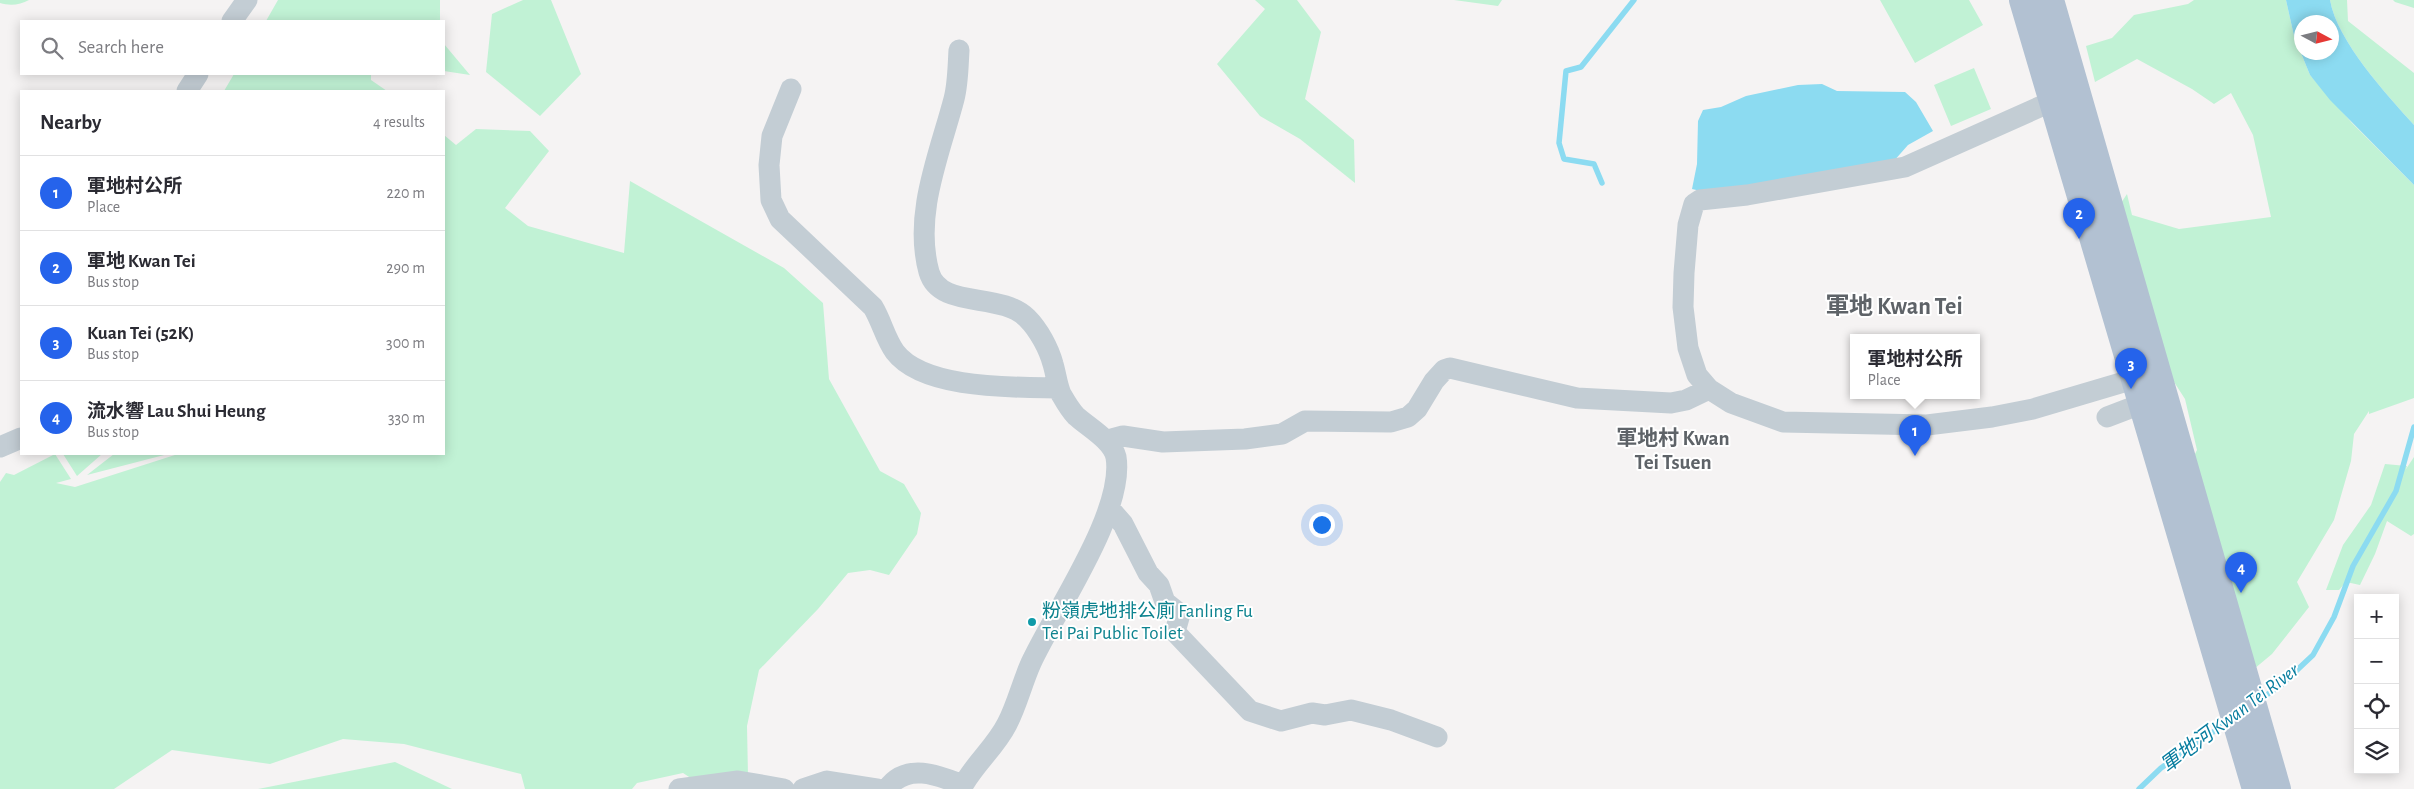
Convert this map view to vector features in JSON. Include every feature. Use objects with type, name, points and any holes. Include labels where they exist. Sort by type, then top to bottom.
[{"type":"main road","points":[[2023,0],[2138,391],[2232,672]]},
{"type":"main road","points":[[2050,0],[2232,672],[2249,729],[2277,789]]},
{"type":"main road","points":[[2249,729],[2256,789]]},
{"type":"street","points":[[233,20],[247,0]]},
{"type":"street","points":[[887,789],[896,780],[913,773],[938,775],[962,787],[997,742],[1008,723],[1031,664],[1110,509],[1115,479],[1116,455],[1109,444],[1074,414],[1059,388],[1053,362],[1044,342],[1027,318],[1007,305],[987,300],[954,296],[944,291],[932,281],[928,271],[924,238],[927,204],[940,143],[955,97],[959,50]]},
{"type":"street","points":[[187,90],[197,75]]},
{"type":"street","points":[[791,89],[772,136],[769,165],[771,200],[780,219],[873,307],[881,320],[885,336],[896,353],[910,365],[954,382],[995,387],[1059,388]]},
{"type":"street","points":[[2053,101],[1906,167],[1747,195],[1700,200],[1694,204],[1688,224],[1683,307],[1692,364],[1697,375],[1709,389],[1731,404],[1783,422],[1927,425],[1958,422],[2138,391]]},
{"type":"street","points":[[1109,444],[1112,439],[1122,436],[1163,442],[1245,439],[1282,434],[1305,421],[1391,422],[1408,418],[1417,410],[1434,381],[1444,370],[1450,368],[1577,398],[1672,403],[1686,400],[1709,389]]},
{"type":"street","points":[[2107,417],[2138,391]]},
{"type":"street","points":[[0,447],[20,438]]},
{"type":"street","points":[[1110,509],[1124,524],[1148,573],[1159,585],[1165,602],[1180,614],[1175,632],[1250,711],[1281,721],[1312,713],[1325,715],[1351,710],[1383,718],[1437,737]]},
{"type":"street","points":[[679,789],[738,781],[784,789]]},
{"type":"street","points":[[804,789],[827,781],[878,789]]},
{"type":"green space","points":[[0,0],[29,0],[11,5],[0,3]]},
{"type":"green space","points":[[278,0],[440,0],[440,20],[267,20]]},
{"type":"green space","points":[[523,0],[551,0],[581,74],[540,116],[486,72],[492,14]]},
{"type":"green space","points":[[1255,0],[1297,0],[1321,32],[1305,99],[1354,140],[1355,183],[1300,139],[1260,116],[1217,64],[1265,9]]},
{"type":"green space","points":[[1454,0],[1502,0],[1498,6]]},
{"type":"green space","points":[[1880,0],[1969,0],[1983,25],[1915,63]]},
{"type":"green space","points":[[2194,0],[2286,0],[2294,36],[2294,60],[2304,60],[2310,75],[2352,123],[2414,185],[2414,398],[2369,414],[2369,411],[2354,434],[2351,461],[2334,520],[2297,582],[2309,607],[2272,654],[2248,674],[2191,462],[2197,450],[2185,399],[2167,371],[2119,206],[2127,194],[2132,215],[2179,229],[2271,217],[2253,135],[2231,93],[2214,104],[2192,89],[2137,59],[2095,82],[2086,46],[2112,38],[2134,15],[2188,4]]},
{"type":"green space","points":[[2330,0],[2347,0],[2348,21],[2414,73],[2414,125],[2364,67],[2342,33],[2339,26],[2339,15],[2335,15]]},
{"type":"green space","points":[[2393,0],[2414,0],[2414,8],[2395,2]]},
{"type":"green space","points":[[445,45],[470,75],[445,71]]},
{"type":"green space","points":[[1974,68],[1991,109],[1951,126],[1934,85]]},
{"type":"green space","points":[[233,75],[371,75],[371,80],[386,90],[225,90]]},
{"type":"green space","points":[[476,129],[530,131],[549,151],[505,208],[528,226],[624,253],[630,181],[784,268],[823,303],[829,379],[880,471],[904,484],[921,513],[917,534],[889,575],[870,570],[848,573],[818,609],[759,670],[747,726],[748,776],[706,788],[683,773],[637,783],[632,789],[525,789],[521,774],[404,744],[343,739],[270,764],[172,750],[114,789],[0,789],[0,482],[6,473],[14,475],[56,455],[71,479],[56,483],[75,487],[175,455],[445,455],[445,136],[456,145]]},
{"type":"green space","points":[[64,455],[101,455],[77,476]]},
{"type":"green space","points":[[113,455],[164,455],[87,475]]},
{"type":"green space","points":[[2414,457],[2414,534],[2411,536],[2387,521],[2375,554],[2360,585],[2346,582],[2339,590],[2326,590],[2343,545],[2371,505],[2385,464],[2407,466],[2406,469]]},
{"type":"green space","points":[[395,762],[452,789],[258,789]]},
{"type":"water","points":[[2286,0],[2330,0],[2335,15],[2294,15],[2294,36]]},
{"type":"water","points":[[2339,26],[2364,67],[2414,125],[2414,185],[2330,100],[2310,75],[2304,60],[2339,60]]},
{"type":"water","points":[[1822,84],[1837,91],[1905,92],[1916,102],[1933,131],[1908,145],[1893,162],[1705,192],[1692,189],[1697,164],[1698,121],[1703,110],[1721,107],[1746,96],[1798,85]]},
{"type":"waterway","points":[[1602,183],[1594,164],[1564,159],[1559,143],[1566,71],[1581,67],[1634,0]]},
{"type":"waterway","name":"軍地河 Kwan Tei River","points":[[2259,700],[2280,686],[2313,655],[2334,617],[2353,566],[2396,491],[2414,427]]},
{"type":"waterway","name":"軍地河 Kwan Tei River","points":[[2139,789],[2161,768],[2229,721]]},
{"type":"place","name":"軍地 Kwan Tei","points":[[2079,239]]},
{"type":"place","name":"Kuan Tei (52K)","points":[[2131,389]]},
{"type":"place","name":"軍地村公所","points":[[1915,456]]},
{"type":"place","name":"流水響 Lau Shui Heung","points":[[2241,593]]},
{"type":"place","name":"粉嶺虎地排公廁 Fanling Fu Tei Pai Public Toilet","points":[[1032,622]]},
{"type":"district","name":"軍地 Kwan Tei","points":[[1894,307]]},
{"type":"district","name":"軍地村 Kwan Tei Tsuen","points":[[1673,450]]}]
